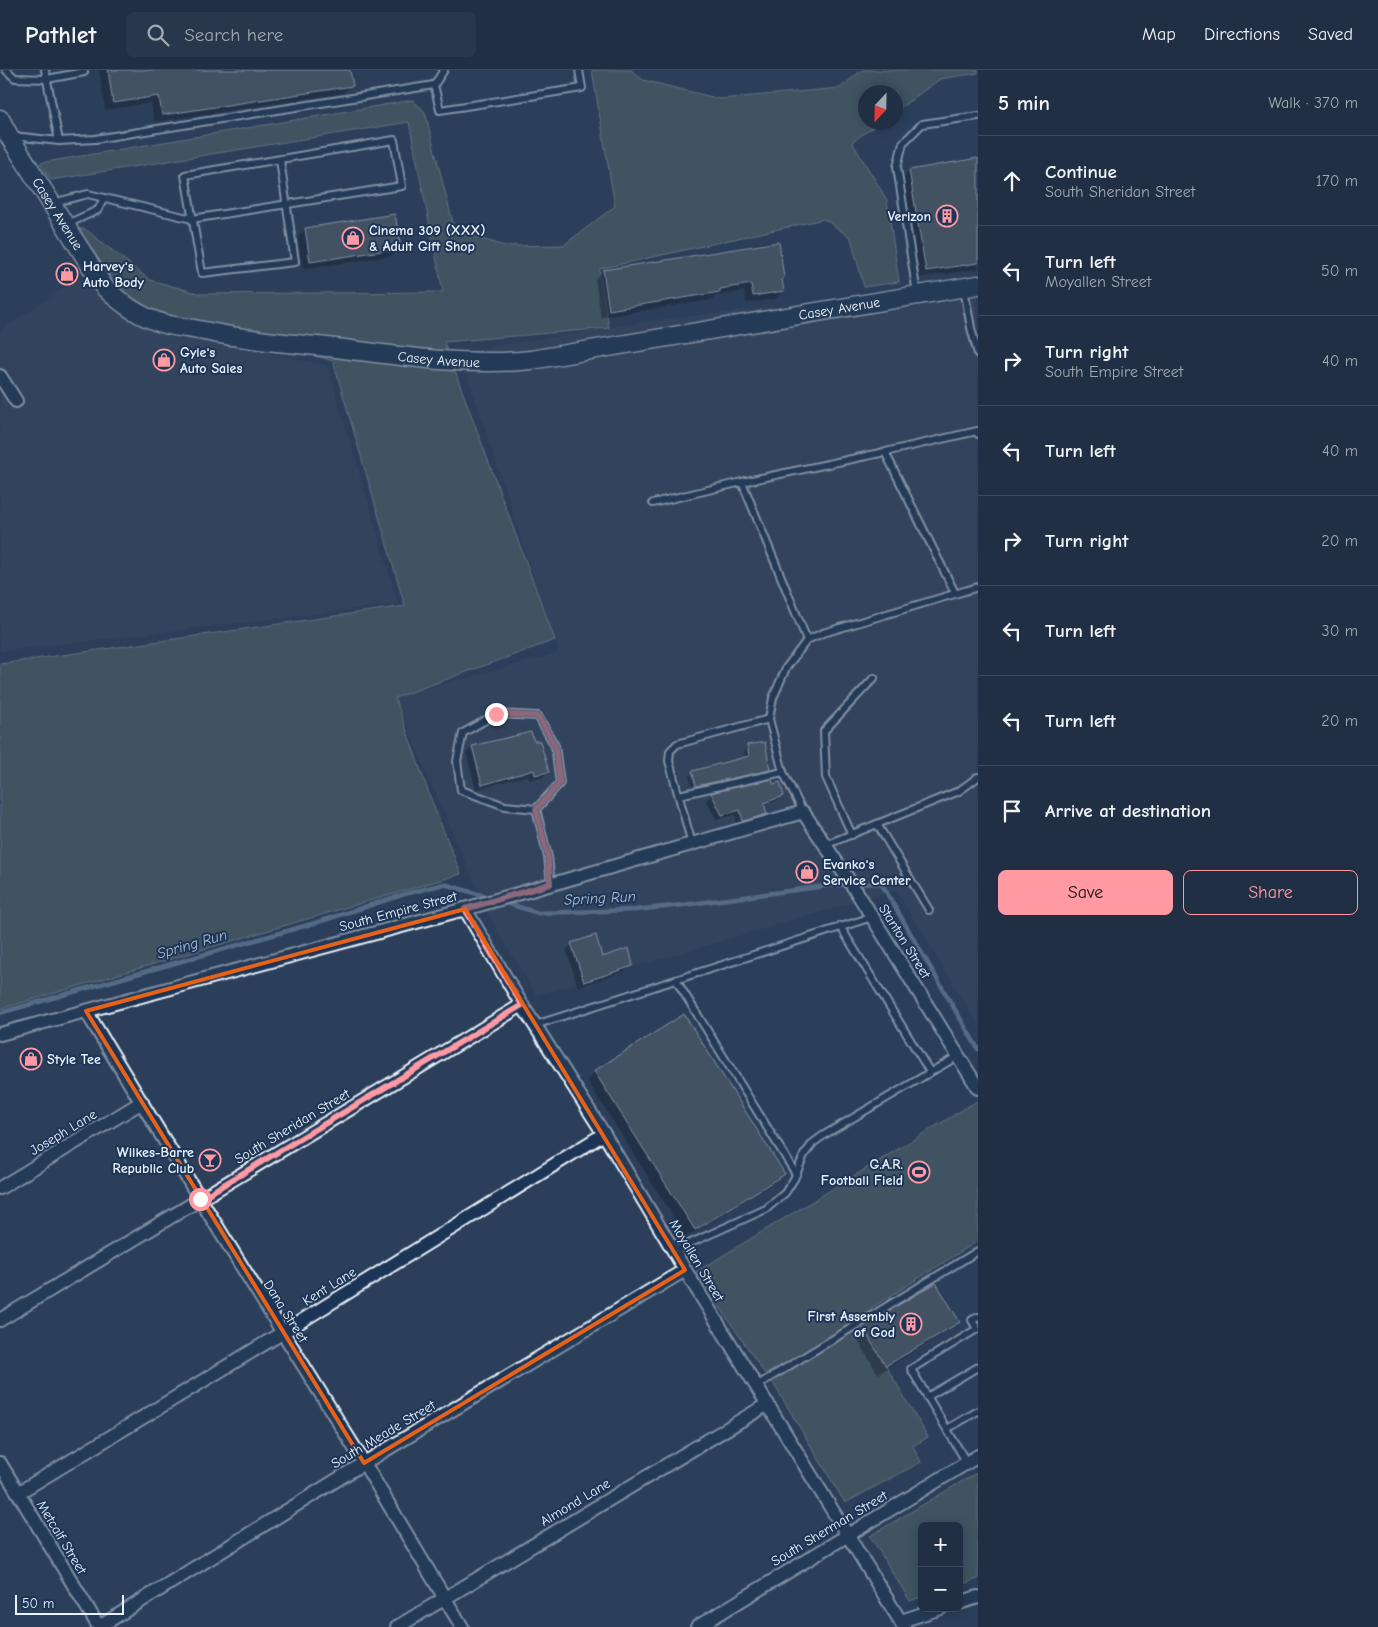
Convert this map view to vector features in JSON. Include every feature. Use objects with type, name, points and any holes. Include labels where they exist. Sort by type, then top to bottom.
[{"type":"street","name":"Casey Avenue","points":[[0,119],[4,138],[51,203],[104,287],[121,303],[142,315],[166,324],[245,338],[444,361],[482,363],[531,360],[971,286]]},
{"type":"street","points":[[0,376],[16,402]]},
{"type":"street","name":"South Empire Street","points":[[0,1034],[465,909],[803,812]]},
{"type":"street","name":"Stanton Street","points":[[803,812],[858,894],[978,1088]]},
{"type":"street","name":"Moyallen Street","points":[[465,909],[902,1624]]},
{"type":"street","name":"South Sheridan Street","points":[[0,1320],[522,1005]]},
{"type":"street","name":"Dana Street","points":[[86,1011],[282,1333],[364,1463],[462,1627]]},
{"type":"street","name":"Joseph Lane","points":[[0,1188],[142,1102]]},
{"type":"street","name":"Kent Lane","points":[[18,1493],[604,1134]]},
{"type":"street","name":"South Meade Street","points":[[99,1627],[364,1463],[685,1270]]},
{"type":"street","name":"Almond Lane","points":[[397,1627],[768,1404]]},
{"type":"street","name":"South Sherman Street","points":[[697,1627],[972,1459]]},
{"type":"street","name":"Metcalf Street","points":[[0,1463],[99,1627]]},
{"type":"street","points":[[963,1602],[978,1597]]},
{"type":"street","points":[[902,1624],[931,1612]]},
{"type":"lane","points":[[6,70],[15,78],[47,79],[84,72],[83,70]]},
{"type":"lane","points":[[45,70],[58,142]]},
{"type":"lane","points":[[444,70],[434,85],[440,110],[582,88],[579,70]]},
{"type":"lane","points":[[4,138],[58,142],[95,139],[434,85]]},
{"type":"lane","points":[[917,295],[898,167],[903,143],[922,124],[978,116]]},
{"type":"lane","points":[[51,203],[88,194],[192,219],[286,203],[402,186],[394,140],[185,175],[192,219],[202,274],[295,262],[286,203],[280,160]]},
{"type":"lane","points":[[65,226],[98,210],[104,198]]},
{"type":"lane","points":[[971,286],[971,328],[978,354]]},
{"type":"lane","points":[[653,503],[977,431],[978,434]]},
{"type":"lane","points":[[885,452],[955,593]]},
{"type":"lane","points":[[742,482],[808,640]]},
{"type":"lane","points":[[803,812],[783,772],[769,719],[773,698],[786,668],[808,640],[823,633],[978,587]]},
{"type":"lane","points":[[852,835],[826,777],[824,731],[874,678]]},
{"type":"lane","points":[[496,714],[538,716],[555,746],[560,783],[536,809],[505,806],[461,790],[457,761],[463,733],[496,714]]},
{"type":"lane","points":[[692,844],[669,761],[670,751],[677,744],[769,719]]},
{"type":"lane","points":[[679,795],[783,772]]},
{"type":"lane","points":[[825,846],[959,791],[978,777]]},
{"type":"lane","points":[[536,809],[548,857],[550,884]]},
{"type":"lane","points":[[877,824],[929,910]]},
{"type":"lane","points":[[535,1025],[872,917]]},
{"type":"lane","points":[[840,926],[930,1072]]},
{"type":"lane","points":[[676,980],[796,1174]]},
{"type":"lane","points":[[673,1250],[766,1209],[785,1193],[804,1155],[813,1143],[958,1056]]},
{"type":"lane","points":[[756,1386],[978,1251]]},
{"type":"lane","points":[[972,1459],[947,1429],[911,1368],[978,1330],[972,1320],[978,1317]]},
{"type":"lane","points":[[927,1397],[978,1367]]},
{"type":"lane","points":[[947,1429],[978,1410]]},
{"type":"highlighted area","points":[[465,909],[685,1270],[364,1463],[86,1011]]},
{"type":"shaded area","points":[[978,274],[978,1024],[896,890],[536,995],[488,914],[395,698],[559,653],[460,352],[671,318],[849,300]]},
{"type":"shaded area","points":[[79,278],[137,324],[327,366],[398,604],[0,651],[0,331]]},
{"type":"green space","points":[[592,70],[631,70],[643,80],[720,99],[840,88],[862,70],[978,70],[978,73],[940,79],[903,106],[903,85],[858,85],[858,130],[869,130],[852,142],[887,200],[899,282],[864,287],[851,238],[824,219],[599,269],[609,328],[444,342],[555,640],[395,698],[432,802],[461,874],[0,1009],[0,664],[405,606],[333,361],[151,309],[116,286],[79,229],[85,229],[150,280],[201,294],[443,292],[409,122],[51,180],[40,163],[413,100],[425,112],[455,231],[505,246],[564,245],[615,206]]},
{"type":"green space","name":"G.A.R. Football Field","points":[[977,1101],[978,1241],[857,1317],[928,1437],[913,1446],[921,1462],[845,1503],[767,1373],[765,1374],[696,1272]]},
{"type":"green space","points":[[978,1472],[978,1579],[963,1584],[963,1522],[918,1522],[918,1598],[910,1601],[870,1536]]},
{"type":"building","points":[[108,70],[350,70],[353,86],[162,115],[159,96],[113,103]]},
{"type":"building","name":"Verizon","points":[[978,158],[978,263],[926,271],[909,170]]},
{"type":"building","name":"Cinema 309 (XXX) & Adult Gift Shop","points":[[395,214],[401,248],[310,262],[305,228]]},
{"type":"building","points":[[779,242],[784,291],[753,296],[751,284],[720,289],[720,292],[609,310],[603,270]]},
{"type":"building","points":[[531,732],[534,741],[540,741],[549,772],[535,775],[534,770],[482,785],[472,746]]},
{"type":"building","points":[[765,742],[770,770],[696,786],[692,771],[749,756],[747,745]]},
{"type":"building","points":[[772,779],[773,784],[780,782],[784,796],[764,803],[767,814],[743,821],[740,810],[722,815],[711,793]]},
{"type":"building","points":[[596,935],[602,957],[629,948],[633,966],[584,982],[571,943]]},
{"type":"building","points":[[684,1014],[785,1174],[695,1230],[594,1071]]},
{"type":"building","name":"First Assembly of God","points":[[936,1283],[960,1322],[886,1366],[862,1327]]},
{"type":"waterway","name":"Spring Run","points":[[503,902],[538,913],[635,910],[833,885],[881,883],[978,1049]]},
{"type":"waterway","name":"Spring Run","points":[[0,1013],[444,884],[491,898]]},
{"type":"place","name":"Verizon","points":[[947,216]]},
{"type":"place","name":"Cinema 309 (XXX) & Adult Gift Shop","points":[[353,238]]},
{"type":"place","name":"Harvey's Auto Body","points":[[67,274]]},
{"type":"place","name":"Gyle's Auto Sales","points":[[164,360]]},
{"type":"place","name":"Evanko's Service Center","points":[[807,872]]},
{"type":"place","name":"Style Tee","points":[[31,1059]]},
{"type":"place","name":"Wilkes-Barre Republic Club","points":[[210,1160]]},
{"type":"place","name":"G.A.R. Football Field","points":[[919,1172]]},
{"type":"place","name":"First Assembly of God","points":[[911,1324]]},
{"type":"route","points":[[200,1199],[522,1005],[465,909],[550,884],[548,857],[536,809],[560,783],[555,746],[538,716],[496,714]]}]
